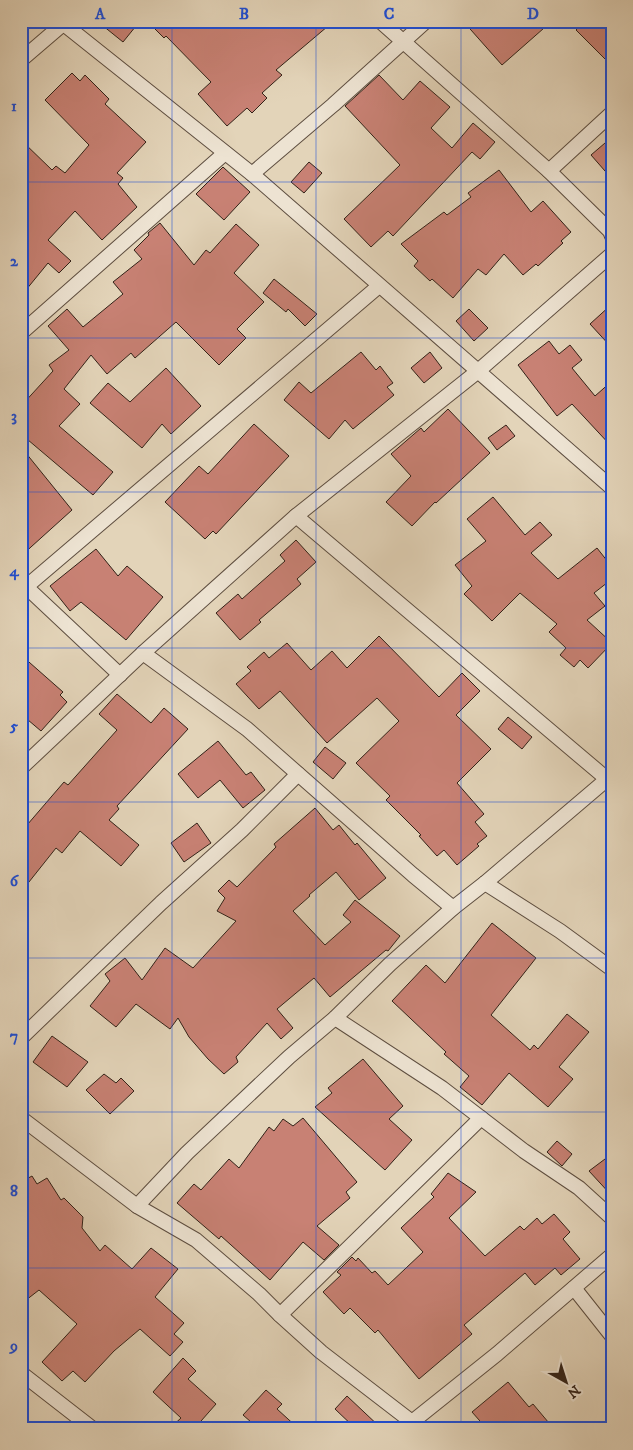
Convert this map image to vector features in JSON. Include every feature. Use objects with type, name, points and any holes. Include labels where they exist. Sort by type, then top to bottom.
[{"type":"street","points":[[380,21],[549,171],[610,230],[612,236]]},
{"type":"street","points":[[252,174],[311,125],[426,21]]},
{"type":"street","points":[[21,60],[62,22],[252,174],[612,488]]},
{"type":"street","points":[[549,171],[612,114]]},
{"type":"street","points":[[23,327],[225,153]]},
{"type":"street","points":[[21,768],[143,652],[296,516],[477,372],[612,254]]},
{"type":"street","points":[[120,675],[24,584],[379,286]]},
{"type":"street","points":[[137,1206],[206,1134],[289,1057],[335,1018],[390,964],[453,908],[610,777],[296,516]]},
{"type":"street","points":[[143,652],[247,729],[453,908]]},
{"type":"street","points":[[21,1038],[161,903],[242,830],[298,774]]},
{"type":"street","points":[[484,884],[560,931],[612,969]]},
{"type":"street","points":[[335,1018],[442,1088],[579,1188],[612,1218]]},
{"type":"street","points":[[21,1118],[137,1206],[196,1240],[259,1294],[321,1352],[415,1425],[612,1254]]},
{"type":"street","points":[[280,1315],[481,1118]]},
{"type":"street","points":[[574,1288],[612,1336]]},
{"type":"street","points":[[21,1374],[93,1429]]},
{"type":"building","points":[[97,21],[140,21],[123,42]]},
{"type":"building","points":[[147,21],[334,21],[276,70],[282,75],[262,93],[267,98],[252,113],[247,108],[227,126],[198,94],[211,82],[166,36],[164,38]]},
{"type":"building","points":[[463,21],[552,21],[502,65]]},
{"type":"building","points":[[585,21],[598,21],[612,34],[612,66],[576,30]]},
{"type":"building","points":[[72,73],[80,81],[85,75],[109,99],[105,104],[146,142],[117,173],[123,178],[118,184],[137,207],[102,240],[75,211],[48,240],[71,261],[59,273],[48,263],[21,296],[21,140],[52,170],[56,166],[65,173],[89,145],[45,100]]},
{"type":"building","points":[[379,75],[403,100],[420,81],[450,107],[431,128],[452,148],[473,123],[495,142],[480,159],[472,152],[393,236],[388,231],[371,247],[344,219],[400,165],[345,106]]},
{"type":"building","points":[[612,137],[612,179],[591,155]]},
{"type":"building","points":[[309,162],[322,173],[304,193],[291,182]]},
{"type":"building","points":[[223,167],[250,192],[224,220],[196,194]]},
{"type":"building","points":[[499,170],[531,212],[543,201],[571,232],[561,241],[563,243],[538,266],[536,264],[523,275],[504,254],[486,275],[478,269],[453,298],[414,266],[418,261],[401,244],[444,212],[447,215],[471,197],[468,193]]},
{"type":"building","points":[[160,223],[194,265],[206,250],[210,253],[236,224],[259,245],[234,273],[264,302],[237,329],[246,338],[219,365],[176,322],[135,358],[131,353],[107,374],[91,355],[64,389],[80,404],[59,426],[113,472],[93,495],[21,434],[21,406],[53,371],[49,365],[69,350],[48,326],[67,309],[83,327],[123,294],[113,282],[142,259],[134,250],[149,235],[148,233]]},
{"type":"building","points":[[274,279],[317,314],[305,326],[288,309],[286,312],[263,293]]},
{"type":"building","points":[[612,304],[612,348],[590,324]]},
{"type":"building","points":[[469,309],[488,328],[474,341],[456,321]]},
{"type":"building","points":[[549,341],[559,354],[570,345],[582,360],[572,368],[595,396],[612,381],[612,447],[572,404],[557,416],[518,365]]},
{"type":"building","points":[[361,352],[376,370],[380,366],[393,383],[387,387],[394,395],[353,429],[345,420],[329,439],[284,400],[299,382],[311,393]]},
{"type":"building","points":[[430,352],[442,368],[424,383],[411,368]]},
{"type":"building","points":[[166,368],[201,406],[171,434],[162,424],[142,448],[90,403],[108,383],[130,402]]},
{"type":"building","points":[[448,409],[490,453],[435,502],[412,526],[386,502],[411,476],[391,454],[421,428],[424,432]]},
{"type":"building","points":[[254,424],[289,456],[216,534],[213,531],[205,539],[165,502],[199,466],[208,474]]},
{"type":"building","points":[[506,425],[515,436],[497,450],[488,438]]},
{"type":"building","points":[[21,447],[72,510],[21,556],[21,538],[27,532],[22,526],[29,519],[24,514],[28,510],[21,503]]},
{"type":"building","points":[[493,497],[525,535],[540,522],[552,535],[531,553],[558,579],[597,548],[612,567],[612,579],[594,593],[605,606],[587,620],[612,643],[588,668],[580,660],[574,667],[560,655],[566,648],[549,632],[557,624],[520,593],[492,621],[464,594],[472,586],[455,565],[486,541],[467,519]]},
{"type":"building","points":[[296,540],[316,562],[297,579],[301,584],[259,620],[261,622],[240,640],[216,613],[238,594],[242,599],[285,561],[280,555]]},
{"type":"building","points":[[96,549],[118,576],[127,566],[163,597],[126,640],[81,602],[70,611],[50,586]]},
{"type":"building","points":[[379,636],[439,697],[462,673],[480,691],[456,715],[491,749],[457,783],[484,814],[475,822],[487,836],[477,844],[479,846],[457,865],[444,850],[437,856],[419,836],[421,835],[386,800],[390,796],[356,763],[399,721],[377,698],[327,743],[280,691],[259,709],[236,684],[251,671],[247,667],[264,652],[269,658],[287,643],[311,670],[332,651],[347,668]]},
{"type":"building","points":[[21,655],[63,692],[60,695],[67,702],[41,731],[21,714]]},
{"type":"building","points":[[117,694],[151,723],[164,708],[188,729],[117,806],[119,809],[109,820],[139,845],[121,866],[80,831],[62,853],[56,848],[21,892],[21,832],[64,782],[68,785],[117,730],[99,714]]},
{"type":"building","points":[[508,717],[532,737],[522,749],[498,729]]},
{"type":"building","points":[[218,741],[246,775],[251,772],[265,790],[243,808],[220,780],[198,798],[178,774]]},
{"type":"building","points":[[325,747],[346,763],[333,779],[313,762]]},
{"type":"building","points":[[315,808],[333,830],[339,825],[355,845],[357,843],[386,878],[359,900],[336,872],[293,911],[325,945],[351,922],[343,915],[355,900],[400,936],[388,951],[386,950],[330,997],[314,978],[277,1009],[293,1028],[281,1039],[267,1023],[236,1057],[238,1062],[224,1074],[189,1037],[178,1018],[170,1029],[136,1004],[116,1027],[90,1006],[110,981],[105,974],[125,958],[142,980],[165,948],[193,968],[236,921],[217,911],[225,898],[218,891],[229,880],[237,887],[276,847],[274,844]]},
{"type":"building","points":[[197,823],[211,843],[184,862],[171,843]]},
{"type":"building","points":[[492,923],[536,958],[491,1015],[530,1050],[534,1045],[538,1049],[567,1014],[589,1032],[559,1067],[573,1079],[548,1107],[509,1073],[482,1105],[460,1087],[469,1076],[444,1054],[446,1052],[392,1001],[426,965],[445,983]]},
{"type":"building","points":[[52,1036],[88,1062],[67,1087],[33,1062]]},
{"type":"building","points":[[363,1059],[403,1106],[389,1119],[412,1140],[385,1170],[315,1107],[332,1093],[328,1088]]},
{"type":"building","points":[[104,1074],[116,1083],[121,1078],[134,1091],[110,1114],[86,1090]]},
{"type":"building","points":[[303,1118],[357,1182],[346,1192],[350,1198],[317,1226],[339,1245],[324,1260],[303,1242],[270,1280],[221,1236],[219,1239],[177,1203],[194,1184],[201,1190],[229,1159],[239,1168],[269,1127],[274,1131],[283,1119],[293,1126]]},
{"type":"building","points":[[557,1141],[572,1154],[562,1166],[547,1152]]},
{"type":"building","points":[[605,1159],[612,1165],[612,1196],[589,1171]]},
{"type":"building","points":[[448,1173],[476,1192],[449,1218],[485,1256],[520,1226],[524,1230],[537,1218],[542,1224],[554,1214],[570,1232],[563,1239],[580,1259],[561,1275],[555,1268],[535,1285],[525,1273],[464,1325],[472,1334],[419,1379],[378,1330],[375,1333],[350,1308],[344,1314],[323,1292],[341,1275],[337,1272],[352,1257],[356,1261],[358,1258],[372,1273],[375,1271],[388,1285],[423,1252],[401,1228],[434,1197],[431,1194]]},
{"type":"building","points":[[32,1176],[37,1184],[47,1178],[61,1200],[64,1198],[83,1217],[82,1228],[100,1251],[105,1245],[132,1269],[151,1248],[178,1269],[155,1297],[184,1323],[174,1334],[183,1342],[170,1356],[140,1329],[114,1351],[85,1382],[73,1371],[62,1381],[42,1362],[77,1324],[39,1290],[21,1304],[21,1182]]},
{"type":"building","points":[[183,1358],[196,1371],[188,1379],[216,1404],[194,1429],[169,1429],[181,1418],[153,1392]]},
{"type":"building","points":[[508,1382],[529,1407],[533,1404],[554,1429],[487,1429],[472,1412]]},
{"type":"building","points":[[266,1390],[282,1404],[277,1409],[299,1429],[259,1429],[243,1415]]},
{"type":"building","points":[[347,1396],[382,1429],[356,1429],[335,1409]]}]
